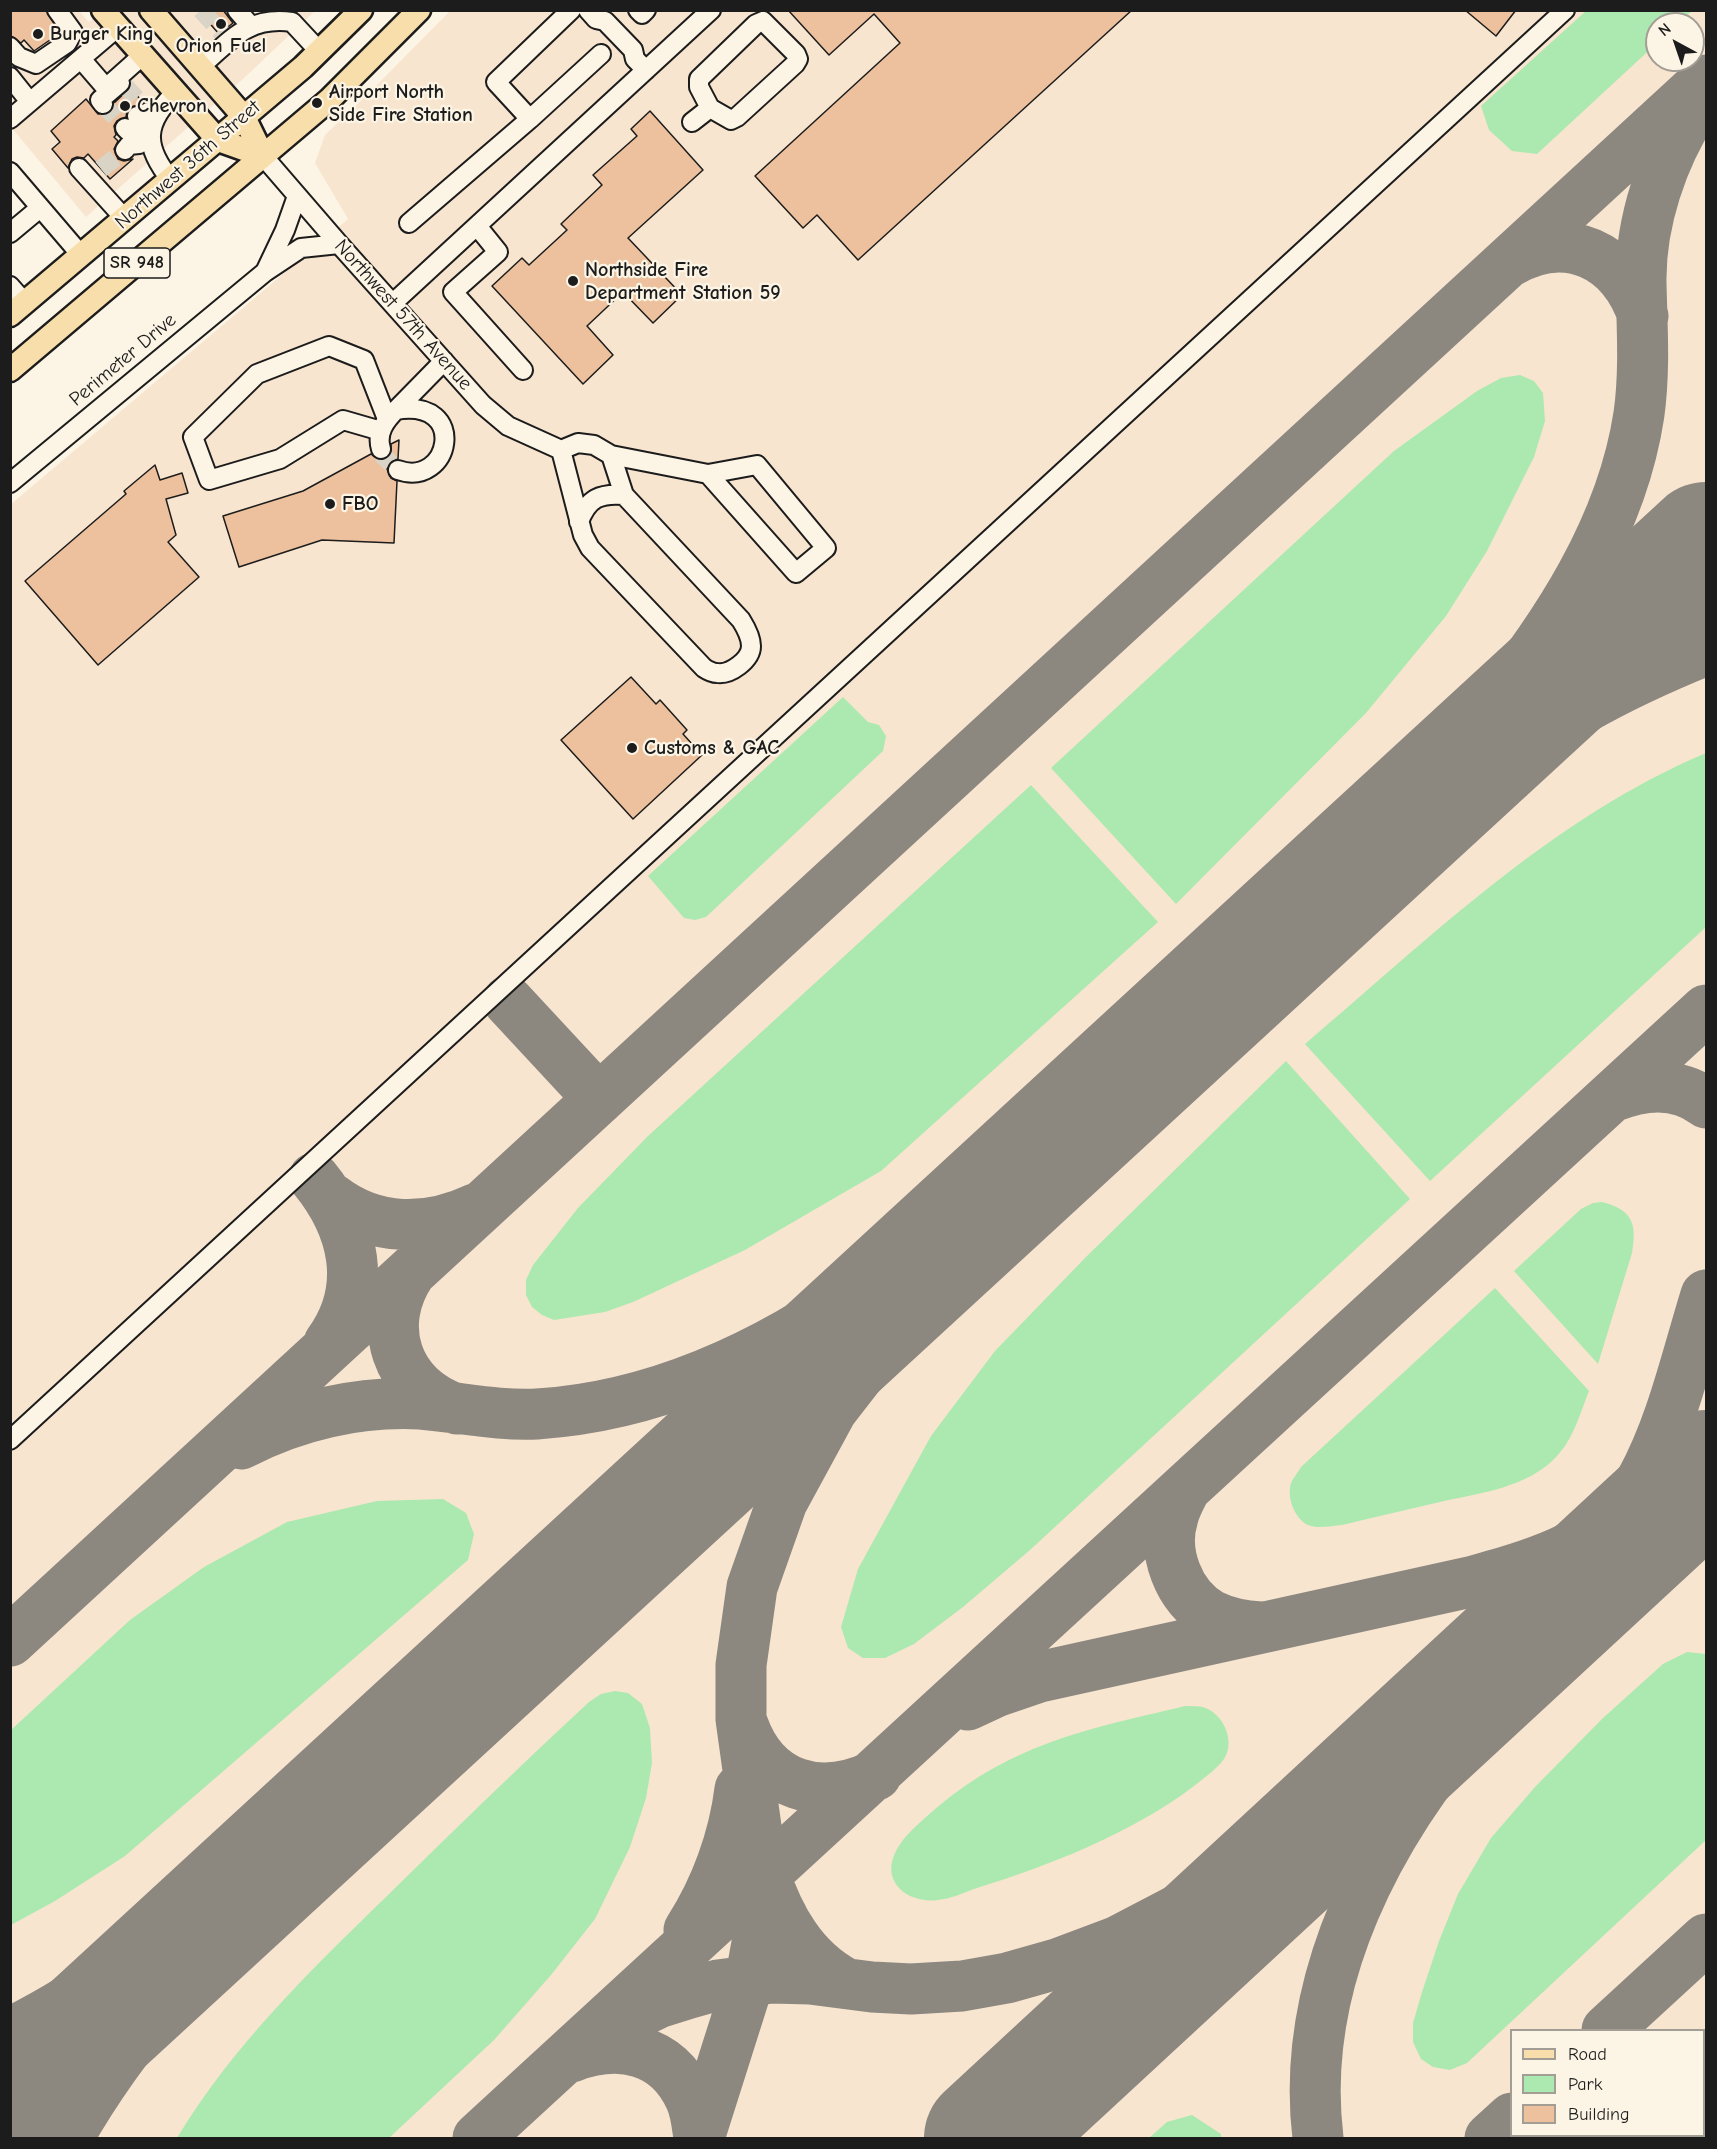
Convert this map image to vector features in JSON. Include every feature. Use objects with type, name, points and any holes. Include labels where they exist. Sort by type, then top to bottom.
[{"type":"main road","points":[[104,10],[218,140],[264,156]]},
{"type":"main road","name":"Northwest 57th Avenue","points":[[151,10],[244,117],[264,156]]},
{"type":"main road","name":"Northwest 36th Street","points":[[10,370],[264,156],[355,76],[419,10]]},
{"type":"main road","name":"Northwest 36th Street","points":[[15,302],[81,255],[218,140],[319,51],[350,15]]},
{"type":"street","points":[[10,47],[19,57],[36,64],[67,43],[73,32],[57,10]]},
{"type":"street","points":[[530,120],[496,82],[571,10]]},
{"type":"street","points":[[638,10],[642,15],[646,10]]},
{"type":"street","points":[[393,303],[477,226],[640,65],[711,10]]},
{"type":"street","points":[[10,1440],[1565,10]]},
{"type":"street","points":[[592,15],[605,21],[633,50],[640,65]]},
{"type":"street","points":[[200,67],[231,28],[274,19],[292,22],[319,51]]},
{"type":"street","points":[[763,21],[796,54],[798,59],[795,64],[737,117],[731,120],[710,108],[699,87],[699,79],[756,24],[763,21]]},
{"type":"street","points":[[10,119],[118,27]]},
{"type":"street","points":[[409,224],[530,120],[601,54]]},
{"type":"street","points":[[81,60],[106,88],[113,91],[143,56]]},
{"type":"street","points":[[10,77],[30,102]]},
{"type":"street","points":[[171,180],[157,164],[153,154],[137,132],[176,92]]},
{"type":"street","points":[[692,122],[710,108]]},
{"type":"street","name":"Northwest 57th Avenue","points":[[264,156],[339,244],[483,405],[508,426],[561,450]]},
{"type":"street","points":[[79,168],[100,178],[125,219]]},
{"type":"street","points":[[10,172],[81,255]]},
{"type":"street","name":"Perimeter Drive","points":[[265,272],[285,230],[297,196]]},
{"type":"street","points":[[10,233],[40,208]]},
{"type":"street","points":[[477,226],[498,252],[453,292],[523,370]]},
{"type":"street","name":"Perimeter Drive","points":[[10,483],[265,272],[301,248],[339,244]]},
{"type":"street","points":[[388,420],[364,360],[329,346],[257,374],[193,437],[209,480],[280,459],[342,420],[388,420],[411,408],[424,410],[436,418],[443,429],[445,443],[441,456],[432,466],[419,472],[406,473],[398,470]]},
{"type":"street","points":[[381,449],[388,420],[444,361]]},
{"type":"street","points":[[611,455],[624,495],[748,630],[752,647],[747,656],[731,671],[716,674],[704,668],[590,548],[582,536],[561,450],[578,443],[594,445],[611,455],[708,474],[757,465],[826,548],[796,573],[708,474]]},
{"type":"street","points":[[579,522],[584,509],[592,500],[609,494],[624,495]]},
{"type":"shaded area","points":[[102,10],[315,11],[243,79],[86,217],[11,127],[10,11],[79,11],[89,22]]},
{"type":"shaded area","points":[[450,11],[1706,11],[1706,2138],[11,2138],[10,505],[348,219],[315,163],[325,135]]},
{"type":"green space","points":[[1587,10],[1692,11],[1645,12],[1645,54],[1537,154],[1512,151],[1489,130],[1481,106]]},
{"type":"green space","points":[[1520,375],[1534,381],[1543,393],[1545,421],[1534,457],[1487,551],[1446,616],[1366,713],[1176,904],[1051,768],[1394,451],[1477,391],[1501,378]]},
{"type":"green space","points":[[843,697],[868,722],[879,725],[886,736],[883,751],[706,917],[695,920],[684,918],[648,876]]},
{"type":"green space","points":[[1706,753],[1706,927],[1430,1181],[1305,1044],[1447,922],[1545,845],[1596,811],[1650,780]]},
{"type":"green space","points":[[1031,785],[1158,922],[881,1171],[745,1250],[633,1302],[605,1312],[554,1320],[542,1315],[532,1307],[526,1295],[526,1280],[533,1265],[578,1208],[647,1137]]},
{"type":"green space","points":[[1286,1061],[1410,1199],[1030,1550],[963,1607],[914,1644],[885,1658],[863,1658],[848,1648],[841,1627],[858,1569],[931,1436],[995,1351],[1086,1257]]},
{"type":"green space","points":[[1602,1202],[1626,1214],[1633,1226],[1634,1234],[1632,1253],[1598,1364],[1514,1271],[1581,1209],[1593,1203]]},
{"type":"green space","points":[[1495,1288],[1589,1391],[1576,1425],[1563,1449],[1545,1467],[1532,1475],[1487,1492],[1342,1525],[1316,1527],[1300,1519],[1290,1498],[1290,1485],[1301,1467]]},
{"type":"green space","points":[[443,1499],[466,1513],[474,1534],[468,1560],[125,1856],[55,1901],[11,1925],[11,1730],[130,1620],[204,1567],[287,1522],[377,1501]]},
{"type":"green space","points":[[1687,1652],[1706,1654],[1706,1840],[1467,2063],[1450,2070],[1433,2067],[1421,2059],[1413,2042],[1413,2023],[1439,1941],[1458,1894],[1491,1838],[1535,1787],[1603,1718],[1663,1664]]},
{"type":"green space","points":[[615,1691],[628,1693],[642,1704],[650,1728],[652,1763],[646,1798],[630,1847],[595,1919],[551,1975],[494,2040],[389,2138],[177,2138],[223,2071],[302,1980],[589,1702],[601,1694]]},
{"type":"green space","points":[[1185,1706],[1203,1707],[1222,1721],[1228,1736],[1227,1752],[1221,1763],[1206,1777],[1144,1819],[1062,1858],[948,1898],[918,1899],[900,1889],[894,1881],[891,1865],[906,1836],[938,1807],[979,1777],[1008,1760],[1063,1738]]},
{"type":"green space","points":[[1706,2059],[1706,2138],[1601,2138],[1705,2137]]},
{"type":"green space","points":[[1192,2115],[1221,2134],[1221,2138],[1149,2138],[1167,2122]]},
{"type":"building","name":"Burger King","points":[[10,10],[46,10],[60,33],[34,51],[24,40],[21,43],[10,35]]},
{"type":"building","name":"Orion Fuel","points":[[198,10],[223,10],[233,23],[219,34]]},
{"type":"building","points":[[788,10],[1132,10],[858,260],[817,215],[803,228],[755,176],[900,43],[874,14],[829,55]]},
{"type":"building","points":[[1465,10],[1516,10],[1496,36]]},
{"type":"building","points":[[130,88],[143,102],[131,107],[126,117],[117,121],[114,126],[116,135],[114,137],[118,141],[114,149],[118,159],[124,161],[133,159],[110,179],[88,154],[84,158],[72,159],[68,168],[52,149],[60,142],[51,131],[86,99],[98,114],[109,113],[114,103]]},
{"type":"building","points":[[650,111],[703,170],[628,238],[682,295],[653,323],[623,292],[587,326],[613,355],[583,384],[492,286],[522,258],[529,265],[567,230],[561,224],[602,185],[593,175],[637,136],[631,129]]},
{"type":"building","name":"FBO","points":[[399,440],[398,459],[390,463],[387,469],[391,478],[397,481],[394,543],[322,540],[239,567],[223,516],[303,491],[371,454],[377,459],[384,460],[391,453],[391,444]]},
{"type":"building","points":[[155,465],[160,480],[182,473],[188,493],[166,499],[176,535],[168,542],[199,577],[98,665],[25,581],[126,494],[124,491]]},
{"type":"building","name":"Customs & GAC","points":[[631,677],[656,704],[660,700],[687,730],[683,734],[702,755],[633,819],[561,740]]},
{"type":"taxiway","points":[[10,1641],[1706,80]]},
{"type":"taxiway","points":[[1293,926],[1486,714],[1561,611],[1602,536],[1618,496],[1639,414],[1643,365],[1641,283],[1644,237],[1663,169],[1672,147],[1695,107]]},
{"type":"taxiway","points":[[1509,262],[1531,252],[1551,248],[1571,248],[1590,253],[1607,263],[1621,277],[1634,295],[1643,316]]},
{"type":"taxiway","points":[[1400,843],[1511,756],[1558,724],[1628,685],[1706,650]]},
{"type":"taxiway","points":[[508,1001],[599,1099]]},
{"type":"taxiway","points":[[478,2138],[1706,1010]]},
{"type":"taxiway","points":[[699,2138],[752,1971],[759,1932],[761,1863],[741,1719],[741,1665],[752,1587],[782,1502],[832,1410],[908,1312],[954,1261],[1178,1031]]},
{"type":"taxiway","points":[[1612,1097],[1636,1089],[1660,1087],[1684,1091],[1706,1103]]},
{"type":"taxiway","points":[[314,1178],[339,1217],[352,1258],[349,1301],[341,1322],[329,1343]]},
{"type":"taxiway","points":[[241,1444],[284,1425],[351,1408],[420,1404],[493,1413],[537,1414],[583,1409],[628,1400],[672,1387],[756,1351],[835,1305],[902,1257],[986,1188]]},
{"type":"taxiway","points":[[331,1198],[365,1217],[402,1224],[440,1221],[477,1208]]},
{"type":"taxiway","points":[[411,1272],[400,1292],[394,1313],[394,1333],[398,1353],[406,1371],[419,1387],[436,1400],[457,1409]]},
{"type":"taxiway","points":[[625,2019],[658,2003],[718,1985],[772,1978],[810,1979],[872,1987],[911,1989],[962,1986],[1007,1978],[1060,1963],[1116,1942],[1183,1907],[1244,1868],[1421,1737],[1609,1526],[1641,1481],[1662,1437],[1706,1295]]},
{"type":"taxiway","points":[[968,1705],[998,1691],[1039,1677],[1470,1582],[1509,1571],[1559,1553],[1608,1527],[1642,1503],[1706,1450]]},
{"type":"taxiway","points":[[1653,1529],[1689,1490],[1706,1510]]},
{"type":"taxiway","points":[[1184,1491],[1170,1530],[1171,1558],[1182,1585],[1199,1607],[1211,1615],[1236,1624],[1261,1627]]},
{"type":"taxiway","points":[[68,2138],[116,2063],[170,1994],[229,1928],[450,1700]]},
{"type":"taxiway","points":[[1318,2138],[1315,2079],[1321,2022],[1334,1965],[1354,1911],[1380,1858],[1410,1808],[1444,1760],[1481,1715]]},
{"type":"taxiway","points":[[743,1725],[753,1746],[765,1763],[780,1775],[797,1783],[815,1787],[835,1787],[876,1775]]},
{"type":"taxiway","points":[[689,1930],[708,1897],[722,1862],[733,1826],[740,1789]]},
{"type":"taxiway","points":[[10,2033],[73,1998],[133,1958],[246,1869]]},
{"type":"taxiway","points":[[764,1873],[785,1922],[804,1950],[830,1974],[845,1983]]},
{"type":"taxiway","points":[[1608,2029],[1706,1939]]},
{"type":"taxiway","points":[[571,2057],[607,2049],[624,2049],[655,2058],[680,2081],[690,2098],[699,2138]]},
{"type":"taxiway","points":[[997,2138],[1039,2091]]},
{"type":"taxiway","points":[[1490,2138],[1510,2120]]},
{"type":"runway","points":[[10,2105],[1706,545]]},
{"type":"runway","points":[[987,2138],[1706,1473]]},
{"type":"tunnel","points":[[201,10],[222,33]]},
{"type":"tunnel","points":[[124,85],[146,109]]},
{"type":"tunnel","points":[[103,104],[125,128]]},
{"type":"tunnel","points":[[101,169],[125,150]]},
{"type":"tunnel","points":[[381,449],[384,457],[398,470]]},
{"type":"place","name":"Orion Fuel","points":[[221,24]]},
{"type":"place","name":"Burger King","points":[[38,34]]},
{"type":"place","name":"Airport North Side Fire Station","points":[[317,103]]},
{"type":"place","name":"Chevron","points":[[125,106]]},
{"type":"place","name":"Northside Fire Department Station 59","points":[[573,281]]},
{"type":"place","name":"FBO","points":[[330,504]]},
{"type":"place","name":"Customs & GAC","points":[[632,748]]}]
